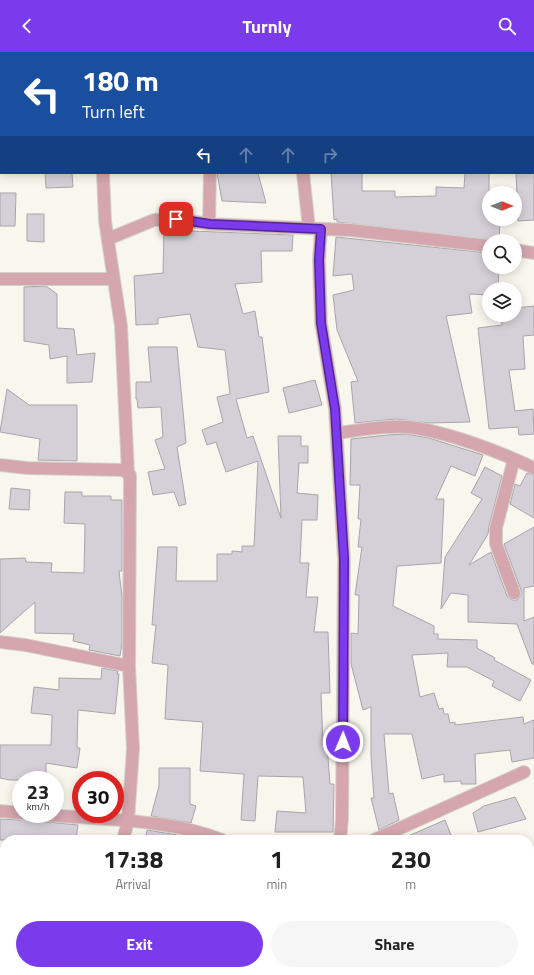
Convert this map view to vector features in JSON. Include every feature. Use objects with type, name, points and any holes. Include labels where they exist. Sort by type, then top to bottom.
[{"type":"street","points":[[103,174],[108,239],[121,326],[128,473],[131,481],[129,666],[133,750],[128,821],[125,835]]},
{"type":"street","points":[[210,174],[210,224]]},
{"type":"street","points":[[303,174],[309,228]]},
{"type":"street","points":[[108,239],[154,220],[176,219],[210,224],[366,232],[482,245]]},
{"type":"street","points":[[321,229],[319,260],[321,323],[335,409],[344,559],[342,819],[340,835]]},
{"type":"street","points":[[522,251],[534,253]]},
{"type":"street","points":[[0,279],[114,279]]},
{"type":"street","points":[[337,433],[378,428],[415,428],[490,449],[534,468]]},
{"type":"street","points":[[514,459],[496,528],[496,544],[514,593]]},
{"type":"street","points":[[0,465],[27,468],[123,470],[128,473]]},
{"type":"street","points":[[0,642],[25,645],[129,666]]},
{"type":"street","points":[[385,835],[524,772]]},
{"type":"street","points":[[0,811],[12,812]]},
{"type":"street","points":[[64,817],[128,821],[193,831],[206,835]]},
{"type":"building","points":[[45,174],[72,174],[73,187],[46,188]]},
{"type":"building","points":[[217,174],[258,174],[266,203],[222,201]]},
{"type":"building","points":[[331,174],[362,174],[362,191],[395,191],[395,197],[436,196],[436,187],[464,188],[465,174],[489,174],[489,186],[482,186],[482,226],[500,226],[499,234],[482,234],[482,239],[337,222],[337,219],[334,220]]},
{"type":"building","points":[[516,174],[534,174],[534,220],[522,221],[522,186],[517,186]]},
{"type":"building","points":[[0,193],[16,193],[15,226],[0,226]]},
{"type":"building","points":[[27,214],[44,214],[44,242],[27,241]]},
{"type":"building","points":[[164,227],[191,229],[191,231],[293,235],[292,251],[261,251],[262,282],[235,284],[243,314],[255,311],[259,337],[262,337],[269,392],[236,399],[247,438],[253,436],[281,518],[278,436],[301,436],[301,446],[308,446],[308,463],[299,463],[297,493],[318,495],[317,520],[302,520],[300,563],[309,563],[306,597],[318,597],[314,632],[328,632],[330,693],[321,693],[323,745],[327,745],[330,784],[334,784],[333,832],[275,832],[277,811],[306,813],[303,777],[258,776],[255,821],[241,820],[244,774],[200,771],[203,722],[165,719],[168,665],[152,663],[156,625],[152,625],[158,547],[177,547],[176,581],[217,581],[217,554],[232,554],[232,551],[242,552],[242,546],[254,546],[258,461],[226,472],[216,442],[207,445],[202,430],[223,422],[217,397],[230,394],[225,350],[198,347],[190,314],[158,318],[158,324],[136,325],[134,276],[163,273]]},
{"type":"building","points":[[336,237],[482,252],[482,274],[499,274],[498,282],[482,282],[482,295],[469,294],[472,313],[446,316],[470,422],[429,423],[396,419],[355,423],[351,382],[358,381],[337,330],[333,295],[354,290],[352,274],[333,276]]},
{"type":"building","points":[[46,286],[57,294],[57,328],[74,329],[77,355],[95,353],[92,382],[67,383],[67,356],[50,359],[49,345],[24,341],[24,287]]},
{"type":"building","points":[[534,306],[534,335],[523,336],[525,369],[509,370],[515,411],[533,409],[534,434],[519,435],[518,427],[489,429],[478,328],[502,325],[502,322],[522,322],[522,307]]},
{"type":"building","points":[[148,347],[177,347],[186,443],[177,447],[186,504],[179,506],[174,492],[153,495],[148,472],[165,469],[155,440],[163,437],[161,407],[138,408],[136,399],[136,382],[151,382]]},
{"type":"building","points":[[315,380],[322,405],[289,413],[283,388]]},
{"type":"building","points":[[7,389],[29,405],[77,405],[77,461],[38,460],[40,439],[0,432]]},
{"type":"building","points":[[406,434],[429,438],[483,455],[475,476],[451,466],[436,499],[444,499],[441,563],[397,566],[393,606],[434,626],[434,634],[438,634],[438,639],[477,640],[477,648],[495,658],[494,660],[531,680],[520,701],[492,686],[494,681],[467,667],[447,667],[448,653],[412,655],[420,697],[434,693],[439,709],[443,708],[444,714],[448,714],[450,723],[455,722],[455,725],[523,717],[524,724],[534,720],[534,758],[512,762],[510,750],[475,754],[476,784],[461,784],[461,781],[444,782],[444,774],[422,779],[412,734],[384,734],[389,794],[393,793],[399,820],[379,830],[371,798],[374,798],[371,756],[371,707],[363,710],[351,664],[351,633],[358,634],[359,595],[355,595],[362,547],[358,547],[361,519],[358,519],[360,485],[350,485],[351,439]]},
{"type":"building","points":[[485,467],[502,476],[488,534],[469,565],[491,552],[507,596],[512,600],[517,600],[521,595],[521,590],[504,544],[534,527],[534,586],[524,588],[524,621],[534,617],[534,664],[532,664],[517,624],[468,622],[468,595],[451,593],[441,609],[445,557],[482,499],[471,493]]},
{"type":"building","points":[[527,473],[534,475],[534,518],[510,504],[515,484],[520,486]]},
{"type":"building","points":[[11,488],[30,490],[29,510],[9,509]]},
{"type":"building","points":[[65,492],[82,492],[82,496],[111,496],[111,500],[122,500],[122,571],[119,571],[122,597],[122,643],[120,656],[89,650],[90,645],[73,641],[74,634],[35,633],[35,602],[0,633],[0,559],[25,558],[26,562],[52,563],[51,572],[84,573],[85,524],[64,523]]},
{"type":"building","points":[[102,668],[118,671],[117,674],[119,674],[115,714],[78,710],[77,748],[80,748],[77,768],[46,763],[46,771],[12,771],[12,780],[0,778],[0,745],[51,745],[52,715],[31,713],[34,687],[59,690],[59,678],[101,679]]},
{"type":"building","points":[[159,768],[190,768],[190,804],[196,806],[191,823],[151,816],[159,786]]},
{"type":"building","points":[[515,797],[526,819],[478,832],[473,813],[484,806]]},
{"type":"building","points":[[0,819],[12,820],[12,823],[57,823],[78,825],[77,835],[0,835]]},
{"type":"building","points":[[445,820],[451,835],[410,835]]},
{"type":"building","points":[[147,830],[176,835],[146,835]]},
{"type":"route","points":[[176,219],[210,224],[321,229],[319,260],[321,323],[335,409],[344,559],[343,742]]}]
